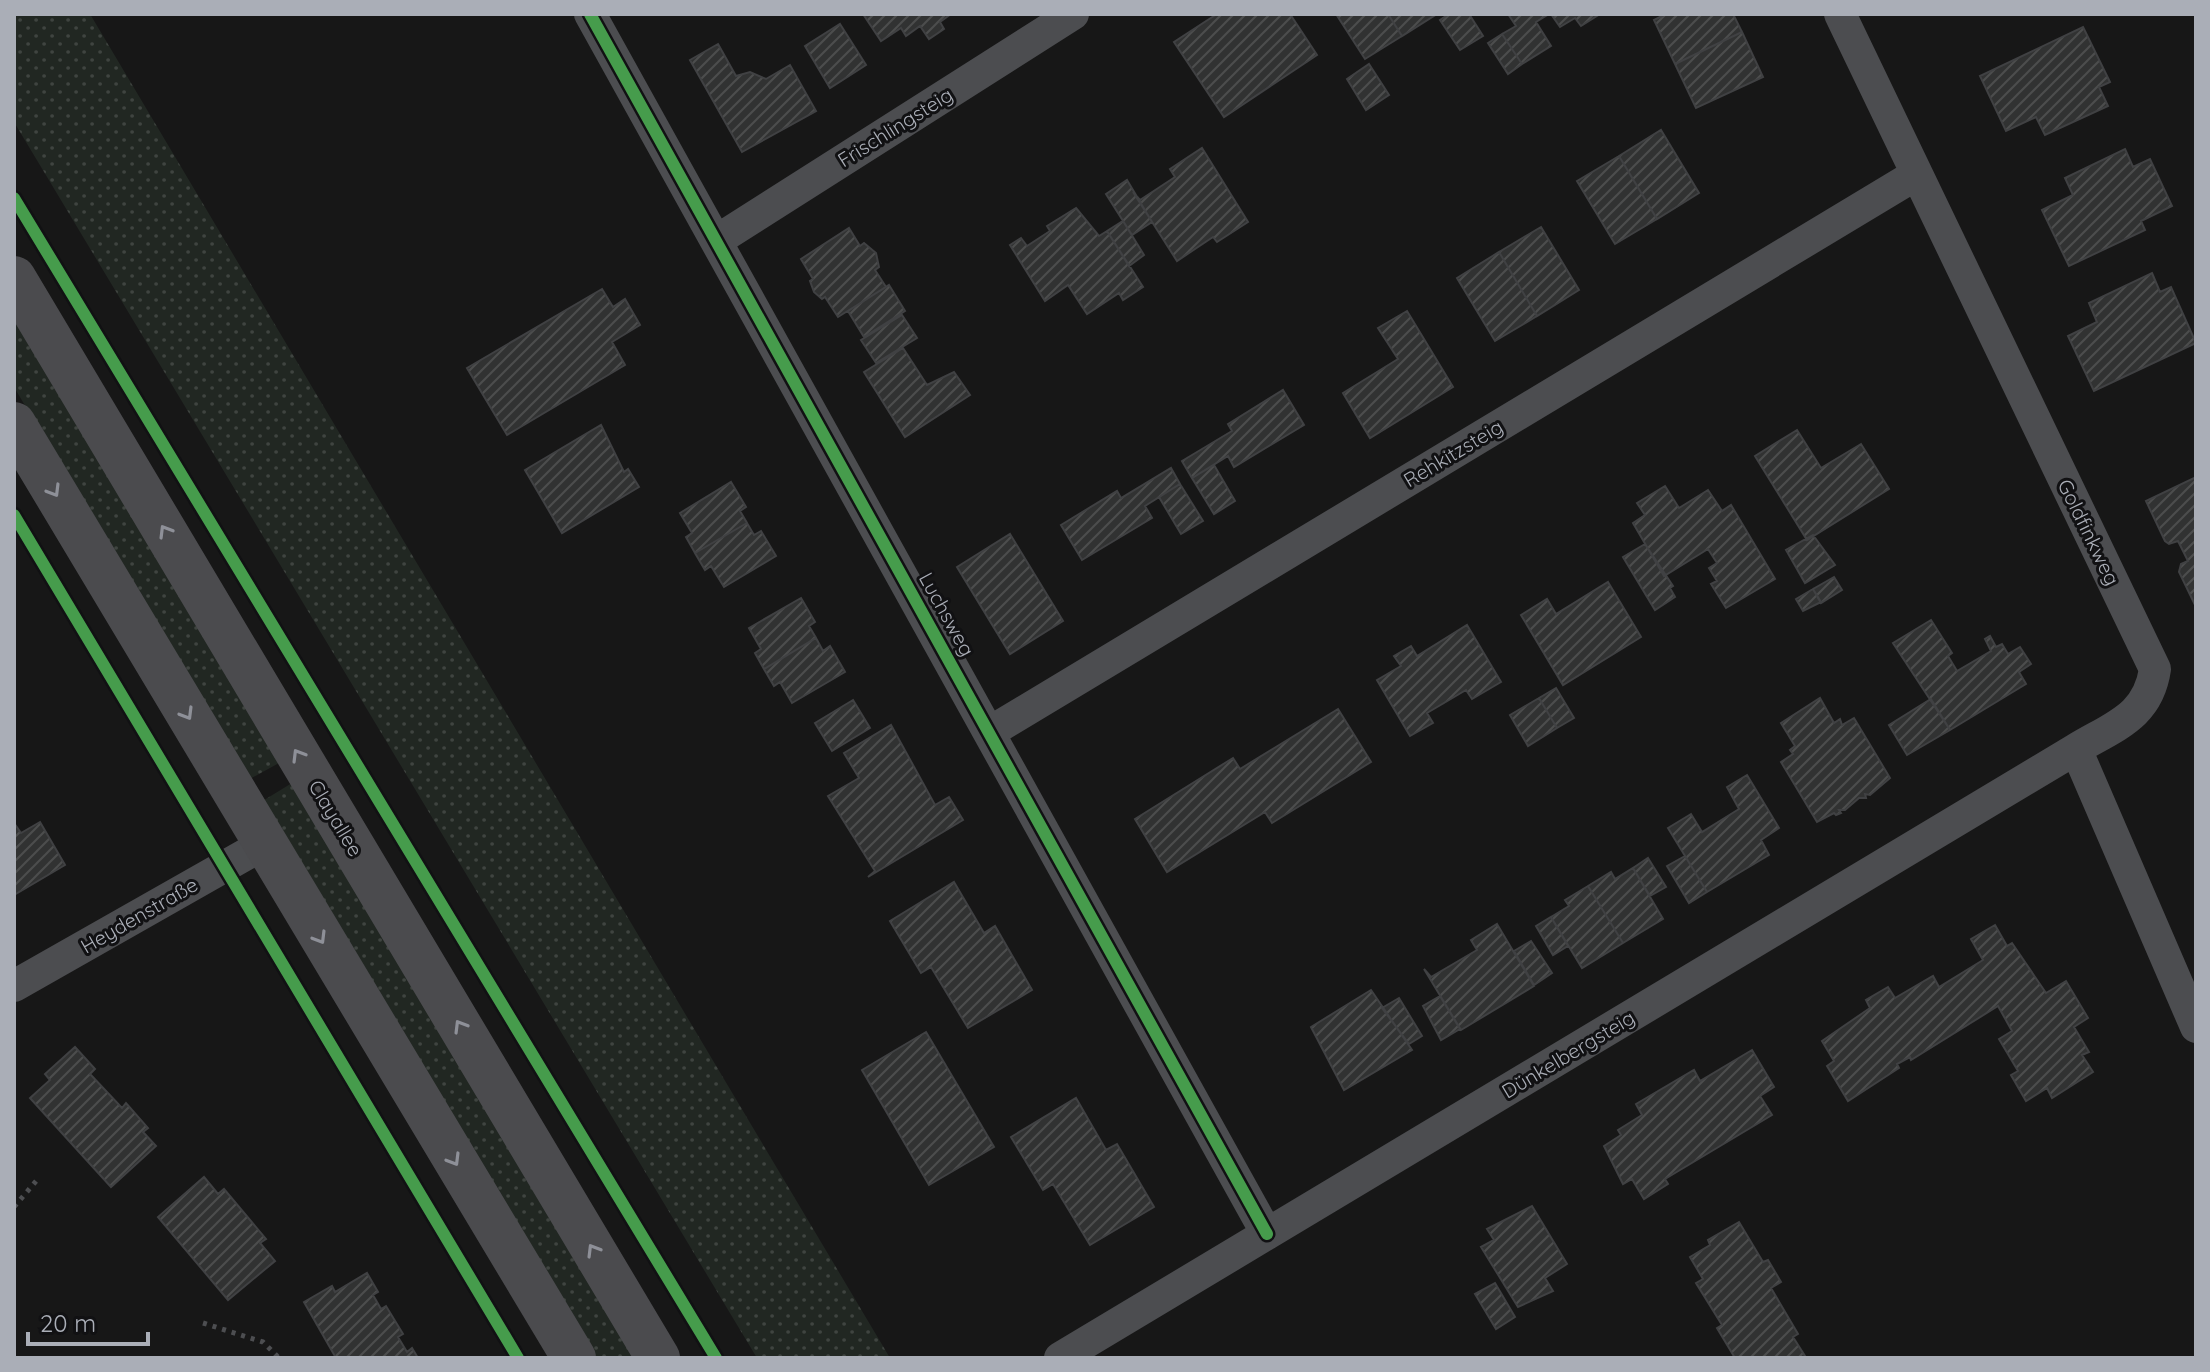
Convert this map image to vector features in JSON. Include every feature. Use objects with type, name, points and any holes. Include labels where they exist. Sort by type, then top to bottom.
[{"type":"main road","name":"Clayallee","points":[[14,278],[658,1358]]},
{"type":"main road","points":[[14,424],[574,1358]]},
{"type":"street","name":"Luchsweg","points":[[590,14],[1267,1234]]},
{"type":"street","name":"Frischlingsteig","points":[[716,241],[1073,14]]},
{"type":"street","name":"Goldfinkweg","points":[[1840,14],[2155,669],[2152,689],[2138,711],[2076,749]]},
{"type":"street","name":"Rehkitzsteig","points":[[990,732],[1917,174]]},
{"type":"street","points":[[2076,749],[2196,1027]]},
{"type":"street","name":"Dünkelbergsteig","points":[[1060,1358],[2076,749]]},
{"type":"street","name":"Heydenstraße","points":[[14,986],[264,844]]},
{"type":"path","points":[[14,1207],[37,1180]]},
{"type":"path","points":[[203,1323],[263,1342],[279,1358]]},
{"type":"shaded area","points":[[14,14],[90,14],[890,1358],[757,1358],[14,122]]},
{"type":"shaded area","points":[[14,314],[279,763],[248,780],[14,387]]},
{"type":"shaded area","points":[[292,783],[638,1358],[594,1358],[261,802]]},
{"type":"building","points":[[863,14],[951,14],[940,22],[944,29],[929,39],[920,26],[906,36],[901,28],[881,41]]},
{"type":"building","points":[[1217,14],[1290,14],[1317,55],[1224,117],[1174,42]]},
{"type":"building","points":[[1336,14],[1388,14],[1402,36],[1365,59]]},
{"type":"building","points":[[1388,14],[1437,14],[1402,36]]},
{"type":"building","points":[[1449,14],[1469,14],[1483,36],[1460,50],[1440,20]]},
{"type":"building","points":[[1508,14],[1549,14],[1536,22],[1551,46],[1522,64],[1502,34],[1516,26]]},
{"type":"building","points":[[1551,14],[1600,14],[1581,26],[1575,18],[1560,27]]},
{"type":"building","points":[[1666,14],[1733,14],[1742,32],[1675,64],[1654,20]]},
{"type":"building","points":[[840,24],[866,65],[830,88],[805,46]]},
{"type":"building","points":[[2083,27],[2110,82],[2099,87],[2108,106],[2045,135],[2036,117],[2006,131],[1980,76]]},
{"type":"building","points":[[1742,32],[1763,77],[1696,108],[1675,64]]},
{"type":"building","points":[[1502,34],[1522,64],[1508,74],[1488,43]]},
{"type":"building","points":[[718,44],[736,76],[750,72],[766,79],[790,65],[816,111],[742,152],[690,60]]},
{"type":"building","points":[[1369,64],[1389,95],[1366,110],[1347,79]]},
{"type":"building","points":[[1661,130],[1699,193],[1657,219],[1619,156]]},
{"type":"building","points":[[1202,148],[1248,222],[1217,242],[1213,237],[1177,261],[1133,192],[1140,200],[1175,177],[1170,169]]},
{"type":"building","points":[[2125,149],[2133,167],[2150,159],[2172,206],[2141,221],[2145,230],[2069,266],[2042,210],[2073,195],[2065,178]]},
{"type":"building","points":[[1619,156],[1657,219],[1615,244],[1577,181]]},
{"type":"building","points":[[1127,180],[1152,222],[1132,235],[1106,194]]},
{"type":"building","points":[[1076,208],[1099,236],[1107,231],[1143,287],[1123,300],[1119,293],[1087,314],[1068,285],[1045,301],[1010,245],[1021,238],[1027,246],[1050,231],[1047,226]]},
{"type":"building","points":[[1123,221],[1144,255],[1129,266],[1107,231]]},
{"type":"building","points":[[1541,227],[1579,290],[1537,316],[1499,252]]},
{"type":"building","points":[[849,228],[860,246],[864,243],[876,253],[879,267],[875,270],[886,287],[838,317],[825,297],[822,299],[814,292],[810,281],[813,279],[801,259]]},
{"type":"building","points":[[1499,252],[1537,316],[1495,341],[1457,278]]},
{"type":"building","points":[[2152,273],[2160,292],[2171,287],[2196,343],[2094,391],[2068,336],[2097,322],[2089,303]]},
{"type":"building","points":[[889,285],[905,311],[864,337],[848,311]]},
{"type":"building","points":[[602,289],[613,307],[625,299],[640,325],[612,342],[625,365],[507,435],[467,368]]},
{"type":"building","points":[[1407,311],[1453,387],[1370,438],[1343,393],[1398,359],[1378,328]]},
{"type":"building","points":[[902,315],[917,338],[876,363],[861,340]]},
{"type":"building","points":[[903,348],[927,385],[954,372],[970,395],[905,437],[864,372]]},
{"type":"building","points":[[1283,390],[1304,425],[1234,467],[1228,456],[1192,478],[1182,461],[1232,431],[1228,424]]},
{"type":"building","points":[[601,425],[624,472],[628,469],[639,487],[562,533],[525,470]]},
{"type":"building","points":[[1797,430],[1821,468],[1861,444],[1889,489],[1807,540],[1755,456]]},
{"type":"building","points":[[1214,465],[1235,501],[1214,514],[1192,478]]},
{"type":"building","points":[[1171,468],[1180,484],[1145,506],[1152,518],[1082,560],[1061,525],[1117,491],[1121,498]]},
{"type":"building","points":[[2196,477],[2196,607],[2179,572],[2181,564],[2188,561],[2178,541],[2169,544],[2165,541],[2146,501]]},
{"type":"building","points":[[731,482],[746,507],[740,511],[747,523],[695,553],[686,537],[692,533],[680,513]]},
{"type":"building","points":[[1180,484],[1203,521],[1181,534],[1159,497]]},
{"type":"building","points":[[1665,486],[1679,508],[1708,490],[1722,511],[1731,505],[1775,579],[1726,608],[1711,584],[1717,581],[1709,568],[1717,563],[1708,549],[1664,576],[1633,523],[1645,515],[1637,503]]},
{"type":"building","points":[[747,523],[754,535],[761,531],[776,556],[724,587],[711,566],[705,570],[695,553]]},
{"type":"building","points":[[1010,534],[1063,621],[1010,654],[957,567]]},
{"type":"building","points":[[1813,535],[1835,565],[1805,583],[1786,550]]},
{"type":"building","points":[[1645,544],[1673,586],[1670,588],[1675,597],[1655,610],[1623,557]]},
{"type":"building","points":[[1834,577],[1842,590],[1821,603],[1813,589]]},
{"type":"building","points":[[1608,582],[1641,637],[1563,685],[1521,615],[1547,599],[1556,614]]},
{"type":"building","points":[[1813,589],[1821,602],[1803,611],[1796,599]]},
{"type":"building","points":[[801,598],[815,622],[809,626],[816,638],[764,669],[755,653],[761,649],[749,628]]},
{"type":"building","points":[[1931,620],[1952,653],[1948,656],[1957,671],[1991,651],[1985,639],[1990,636],[1996,647],[2002,644],[2008,654],[2020,647],[2031,664],[2019,672],[2026,684],[1950,730],[1893,643]]},
{"type":"building","points":[[1467,625],[1501,682],[1472,699],[1466,690],[1427,713],[1433,723],[1410,736],[1377,680],[1401,666],[1394,656],[1411,646],[1417,656]]},
{"type":"building","points":[[816,638],[823,651],[830,646],[845,672],[792,703],[780,682],[774,686],[764,669]]},
{"type":"building","points":[[1556,688],[1574,718],[1557,728],[1539,698]]},
{"type":"building","points":[[1539,698],[1557,728],[1528,746],[1510,715]]},
{"type":"building","points":[[1820,698],[1834,723],[1840,719],[1842,725],[1854,718],[1890,778],[1870,795],[1865,794],[1866,798],[1859,798],[1845,810],[1839,810],[1841,813],[1834,813],[1817,822],[1781,762],[1793,754],[1790,750],[1795,746],[1781,723]]},
{"type":"building","points":[[1931,699],[1950,730],[1907,755],[1889,725]]},
{"type":"building","points":[[853,700],[870,728],[832,751],[815,723]]},
{"type":"building","points":[[1338,709],[1371,762],[1272,823],[1265,812],[1167,872],[1135,819],[1233,758],[1240,769]]},
{"type":"building","points":[[891,725],[935,805],[949,797],[963,820],[868,877],[875,871],[828,796],[859,778],[844,753]]},
{"type":"building","points":[[1747,775],[1779,828],[1761,840],[1769,855],[1707,892],[1668,828],[1691,814],[1702,832],[1739,809],[1727,787]]},
{"type":"building","points":[[40,822],[65,865],[14,895],[14,823],[21,833]]},
{"type":"building","points":[[1685,856],[1707,892],[1689,903],[1667,866]]},
{"type":"building","points":[[1648,858],[1666,887],[1650,896],[1633,868]]},
{"type":"building","points":[[1633,868],[1663,919],[1623,943],[1588,886],[1611,872],[1615,879]]},
{"type":"building","points":[[954,882],[984,933],[995,926],[1032,990],[968,1028],[931,967],[921,973],[890,921]]},
{"type":"building","points":[[1588,886],[1623,943],[1582,968],[1551,917],[1569,906],[1565,900]]},
{"type":"building","points":[[1551,917],[1568,946],[1553,955],[1536,926]]},
{"type":"building","points":[[1497,924],[1534,986],[1461,1030],[1424,969],[1431,977],[1477,950],[1471,940]]},
{"type":"building","points":[[1995,925],[2007,946],[2012,943],[2046,993],[2066,981],[2088,1018],[2074,1027],[2089,1052],[2082,1055],[2093,1072],[2052,1098],[2047,1088],[2026,1101],[2011,1075],[2018,1071],[1999,1039],[2012,1031],[1998,1006],[1911,1060],[1910,1057],[1897,1064],[1899,1068],[1848,1101],[1827,1066],[1834,1061],[1822,1041],[1870,1008],[1866,1000],[1888,987],[1895,998],[1933,976],[1939,987],[1983,960],[1971,939]]},
{"type":"building","points":[[1531,941],[1552,973],[1534,985],[1514,951]]},
{"type":"building","points":[[1371,990],[1412,1050],[1344,1090],[1311,1027]]},
{"type":"building","points":[[1440,996],[1460,1029],[1441,1040],[1423,1006]]},
{"type":"building","points":[[1399,998],[1422,1036],[1409,1044],[1382,1008]]},
{"type":"building","points":[[926,1032],[994,1147],[929,1185],[862,1070]]},
{"type":"building","points":[[75,1047],[95,1069],[90,1074],[122,1108],[126,1103],[148,1128],[143,1132],[156,1146],[111,1187],[30,1098],[50,1080],[45,1074]]},
{"type":"building","points":[[1752,1050],[1774,1087],[1760,1096],[1772,1115],[1665,1179],[1668,1184],[1644,1199],[1632,1179],[1623,1184],[1604,1146],[1621,1135],[1618,1130],[1642,1115],[1636,1104],[1694,1070],[1700,1081]]},
{"type":"building","points":[[1076,1098],[1106,1150],[1117,1144],[1154,1207],[1090,1245],[1053,1184],[1043,1190],[1011,1137]]},
{"type":"building","points":[[204,1177],[218,1194],[224,1189],[266,1239],[260,1243],[275,1261],[228,1300],[158,1217]]},
{"type":"building","points":[[1532,1206],[1567,1264],[1545,1278],[1553,1291],[1518,1307],[1481,1247],[1494,1240],[1487,1229]]},
{"type":"building","points":[[1739,1222],[1763,1262],[1768,1260],[1781,1282],[1771,1288],[1798,1334],[1793,1337],[1805,1356],[1802,1358],[1735,1358],[1717,1328],[1722,1325],[1696,1283],[1703,1279],[1690,1257],[1710,1245],[1708,1240]]},
{"type":"building","points":[[367,1273],[378,1292],[373,1295],[381,1309],[386,1306],[403,1334],[398,1337],[407,1352],[412,1348],[418,1358],[336,1358],[304,1302],[332,1286],[335,1292]]},
{"type":"building","points":[[1495,1283],[1515,1317],[1496,1329],[1475,1294]]},
{"type":"cycle path","points":[[590,14],[1267,1234]]},
{"type":"cycle path","points":[[14,198],[716,1358]]},
{"type":"cycle path","points":[[14,515],[518,1358]]}]
